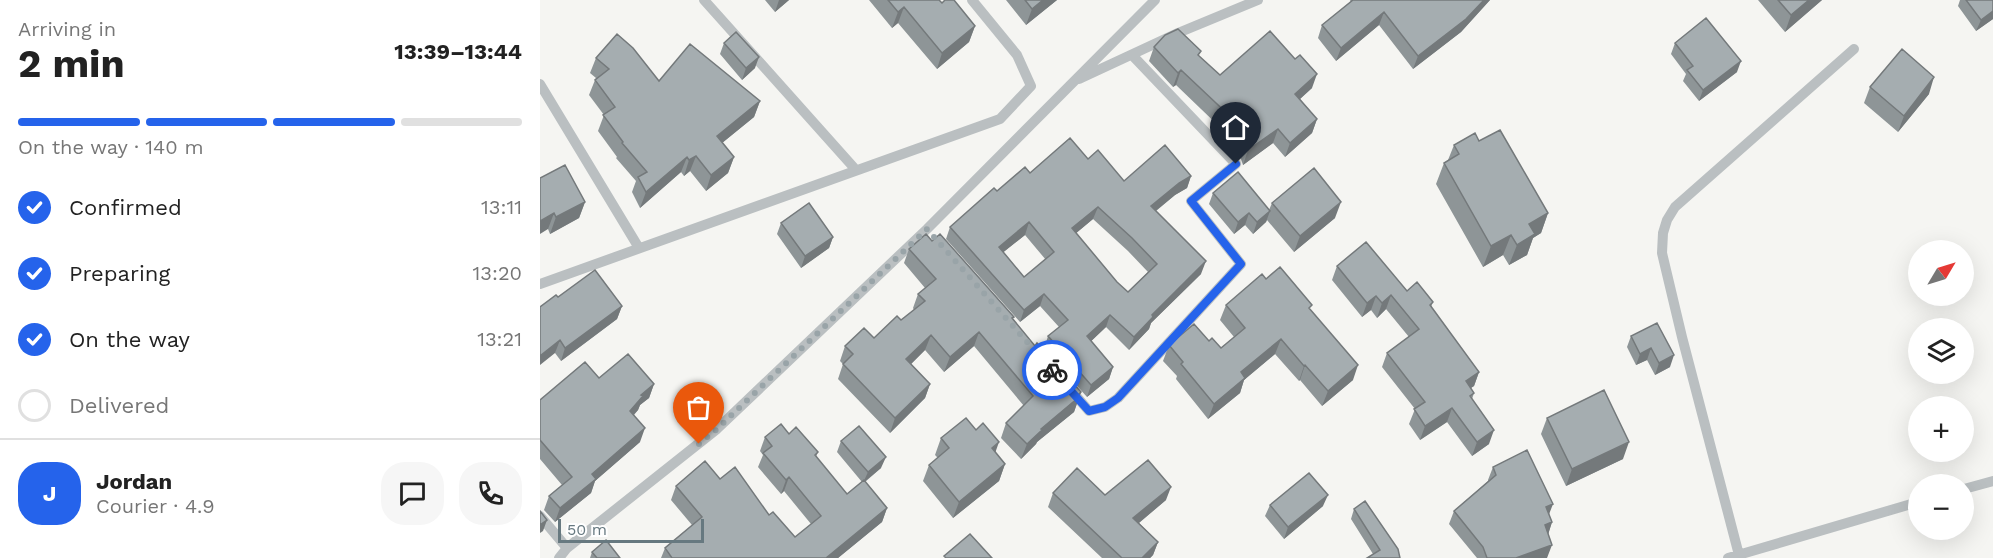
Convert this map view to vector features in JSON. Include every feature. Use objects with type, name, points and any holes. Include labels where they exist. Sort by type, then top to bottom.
[{"type":"street","points":[[704,0],[855,170]]},
{"type":"street","points":[[540,285],[1000,119],[1031,86],[1017,55],[972,0]]},
{"type":"street","points":[[559,558],[567,548],[717,429],[931,233],[1071,83],[1155,0]]},
{"type":"street","points":[[1071,83],[1178,33],[1257,0]]},
{"type":"street","points":[[1854,49],[1675,207],[1667,220],[1663,233],[1662,253],[1734,556],[1908,505]]},
{"type":"street","points":[[1058,377],[1089,411],[1105,407],[1118,398],[1241,264],[1191,201],[1236,164],[1132,55]]},
{"type":"street","points":[[540,84],[639,248]]},
{"type":"street","points":[[1974,486],[1993,481]]},
{"type":"street","points":[[540,516],[567,548]]},
{"type":"building","points":[[888,0],[939,0],[942,3],[945,0],[954,0],[975,26],[942,53],[904,7],[898,12]]},
{"type":"building","points":[[1025,0],[1043,0],[1032,9]]},
{"type":"building","points":[[1353,0],[1484,0],[1466,19],[1418,56],[1384,12],[1341,48],[1322,25]]},
{"type":"building","points":[[1778,0],[1809,0],[1791,15]]},
{"type":"building","points":[[1966,0],[1993,0],[1993,11],[1981,20]]},
{"type":"building","points":[[1706,18],[1741,61],[1703,90],[1687,70],[1693,66],[1675,43]]},
{"type":"building","points":[[1178,29],[1201,51],[1198,55],[1220,75],[1270,31],[1295,59],[1300,55],[1317,74],[1295,94],[1317,119],[1290,143],[1278,129],[1248,150],[1247,144],[1229,126],[1235,121],[1181,70],[1178,73],[1154,47],[1165,35]]},
{"type":"building","points":[[736,32],[759,57],[746,68],[724,43]]},
{"type":"building","points":[[617,34],[633,48],[659,81],[690,44],[760,101],[717,136],[734,157],[711,175],[696,156],[689,160],[687,157],[646,192],[638,177],[647,172],[622,143],[603,115],[615,107],[595,80],[609,69],[596,58]]},
{"type":"building","points":[[1902,49],[1934,77],[1904,116],[1870,87]]},
{"type":"building","points":[[1500,130],[1548,213],[1529,224],[1535,234],[1517,245],[1511,235],[1491,246],[1444,163],[1459,154],[1454,145],[1475,133],[1479,141]]},
{"type":"building","points":[[1070,138],[1088,159],[1098,150],[1124,181],[1165,145],[1191,176],[1151,206],[1206,261],[1152,315],[1153,317],[1134,337],[1110,315],[1087,336],[1113,367],[1091,385],[1048,336],[1068,320],[1044,294],[1024,310],[950,227],[994,188],[997,191],[1025,167],[1030,173]],"holes":[[[1098,207],[1157,264],[1128,292],[1072,228]],[[1029,222],[1054,252],[1024,277],[999,247]]]},
{"type":"building","points":[[565,165],[585,202],[556,217],[554,213],[540,221],[540,178]]},
{"type":"building","points":[[1314,168],[1341,202],[1300,236],[1272,203]]},
{"type":"building","points":[[1238,172],[1270,211],[1257,222],[1249,213],[1238,222],[1213,193]]},
{"type":"building","points":[[809,203],[833,237],[805,256],[781,223]]},
{"type":"building","points":[[926,234],[932,241],[940,234],[1014,317],[1012,318],[1035,346],[1037,343],[1081,392],[1079,397],[1027,444],[1006,423],[1033,396],[979,332],[950,357],[931,335],[906,359],[930,384],[895,418],[843,364],[853,354],[845,346],[864,328],[874,338],[897,316],[901,320],[925,301],[918,294],[936,279],[909,249]]},
{"type":"building","points":[[1366,242],[1407,291],[1417,282],[1433,302],[1430,305],[1479,372],[1466,381],[1474,393],[1470,396],[1494,430],[1477,442],[1452,408],[1425,426],[1414,409],[1425,402],[1387,353],[1419,329],[1391,295],[1382,303],[1376,296],[1367,303],[1337,266]]},
{"type":"building","points":[[1280,267],[1312,305],[1309,308],[1358,365],[1328,391],[1281,339],[1241,372],[1245,378],[1214,404],[1181,364],[1183,362],[1169,345],[1194,324],[1209,341],[1212,338],[1221,348],[1245,328],[1226,305],[1262,274],[1266,279]]},
{"type":"building","points":[[595,270],[622,306],[565,348],[560,340],[540,356],[540,307]]},
{"type":"building","points":[[1657,323],[1674,355],[1659,363],[1651,348],[1640,354],[1631,336]]},
{"type":"building","points":[[628,354],[654,384],[641,395],[643,396],[630,411],[645,428],[592,474],[596,479],[560,508],[549,496],[572,477],[540,440],[540,400],[585,362],[599,378]]},
{"type":"building","points":[[1604,390],[1629,442],[1572,469],[1547,418]]},
{"type":"building","points":[[966,418],[976,430],[983,423],[999,442],[992,448],[1005,464],[959,502],[929,465],[949,448],[941,438]]},
{"type":"building","points":[[781,424],[789,434],[796,427],[818,452],[815,455],[847,494],[864,480],[887,508],[826,558],[672,558],[665,548],[702,517],[676,486],[705,461],[720,479],[735,467],[769,515],[773,512],[795,537],[821,516],[789,477],[786,480],[763,453],[772,446],[765,437]]},
{"type":"building","points":[[859,426],[886,457],[868,472],[841,441]]},
{"type":"building","points":[[1527,450],[1553,504],[1546,507],[1552,522],[1545,525],[1552,545],[1516,558],[1487,558],[1483,547],[1454,511],[1496,475],[1493,467]]},
{"type":"building","points":[[1148,460],[1171,487],[1133,518],[1158,542],[1142,558],[1122,558],[1053,493],[1077,468],[1105,495]]},
{"type":"building","points":[[1309,473],[1328,495],[1288,527],[1270,505]]},
{"type":"building","points":[[1365,501],[1398,549],[1400,558],[1367,558],[1380,550],[1354,509]]},
{"type":"building","points":[[540,511],[547,520],[540,525]]},
{"type":"building","points":[[970,534],[992,558],[946,558],[944,556]]},
{"type":"building","points":[[606,540],[620,558],[597,558],[592,552]]},
{"type":"way so far","points":[[699,444],[927,229],[1052,370]]},
{"type":"route","points":[[1052,370],[1089,411],[1105,407],[1118,398],[1241,264],[1191,201],[1236,164]]}]
